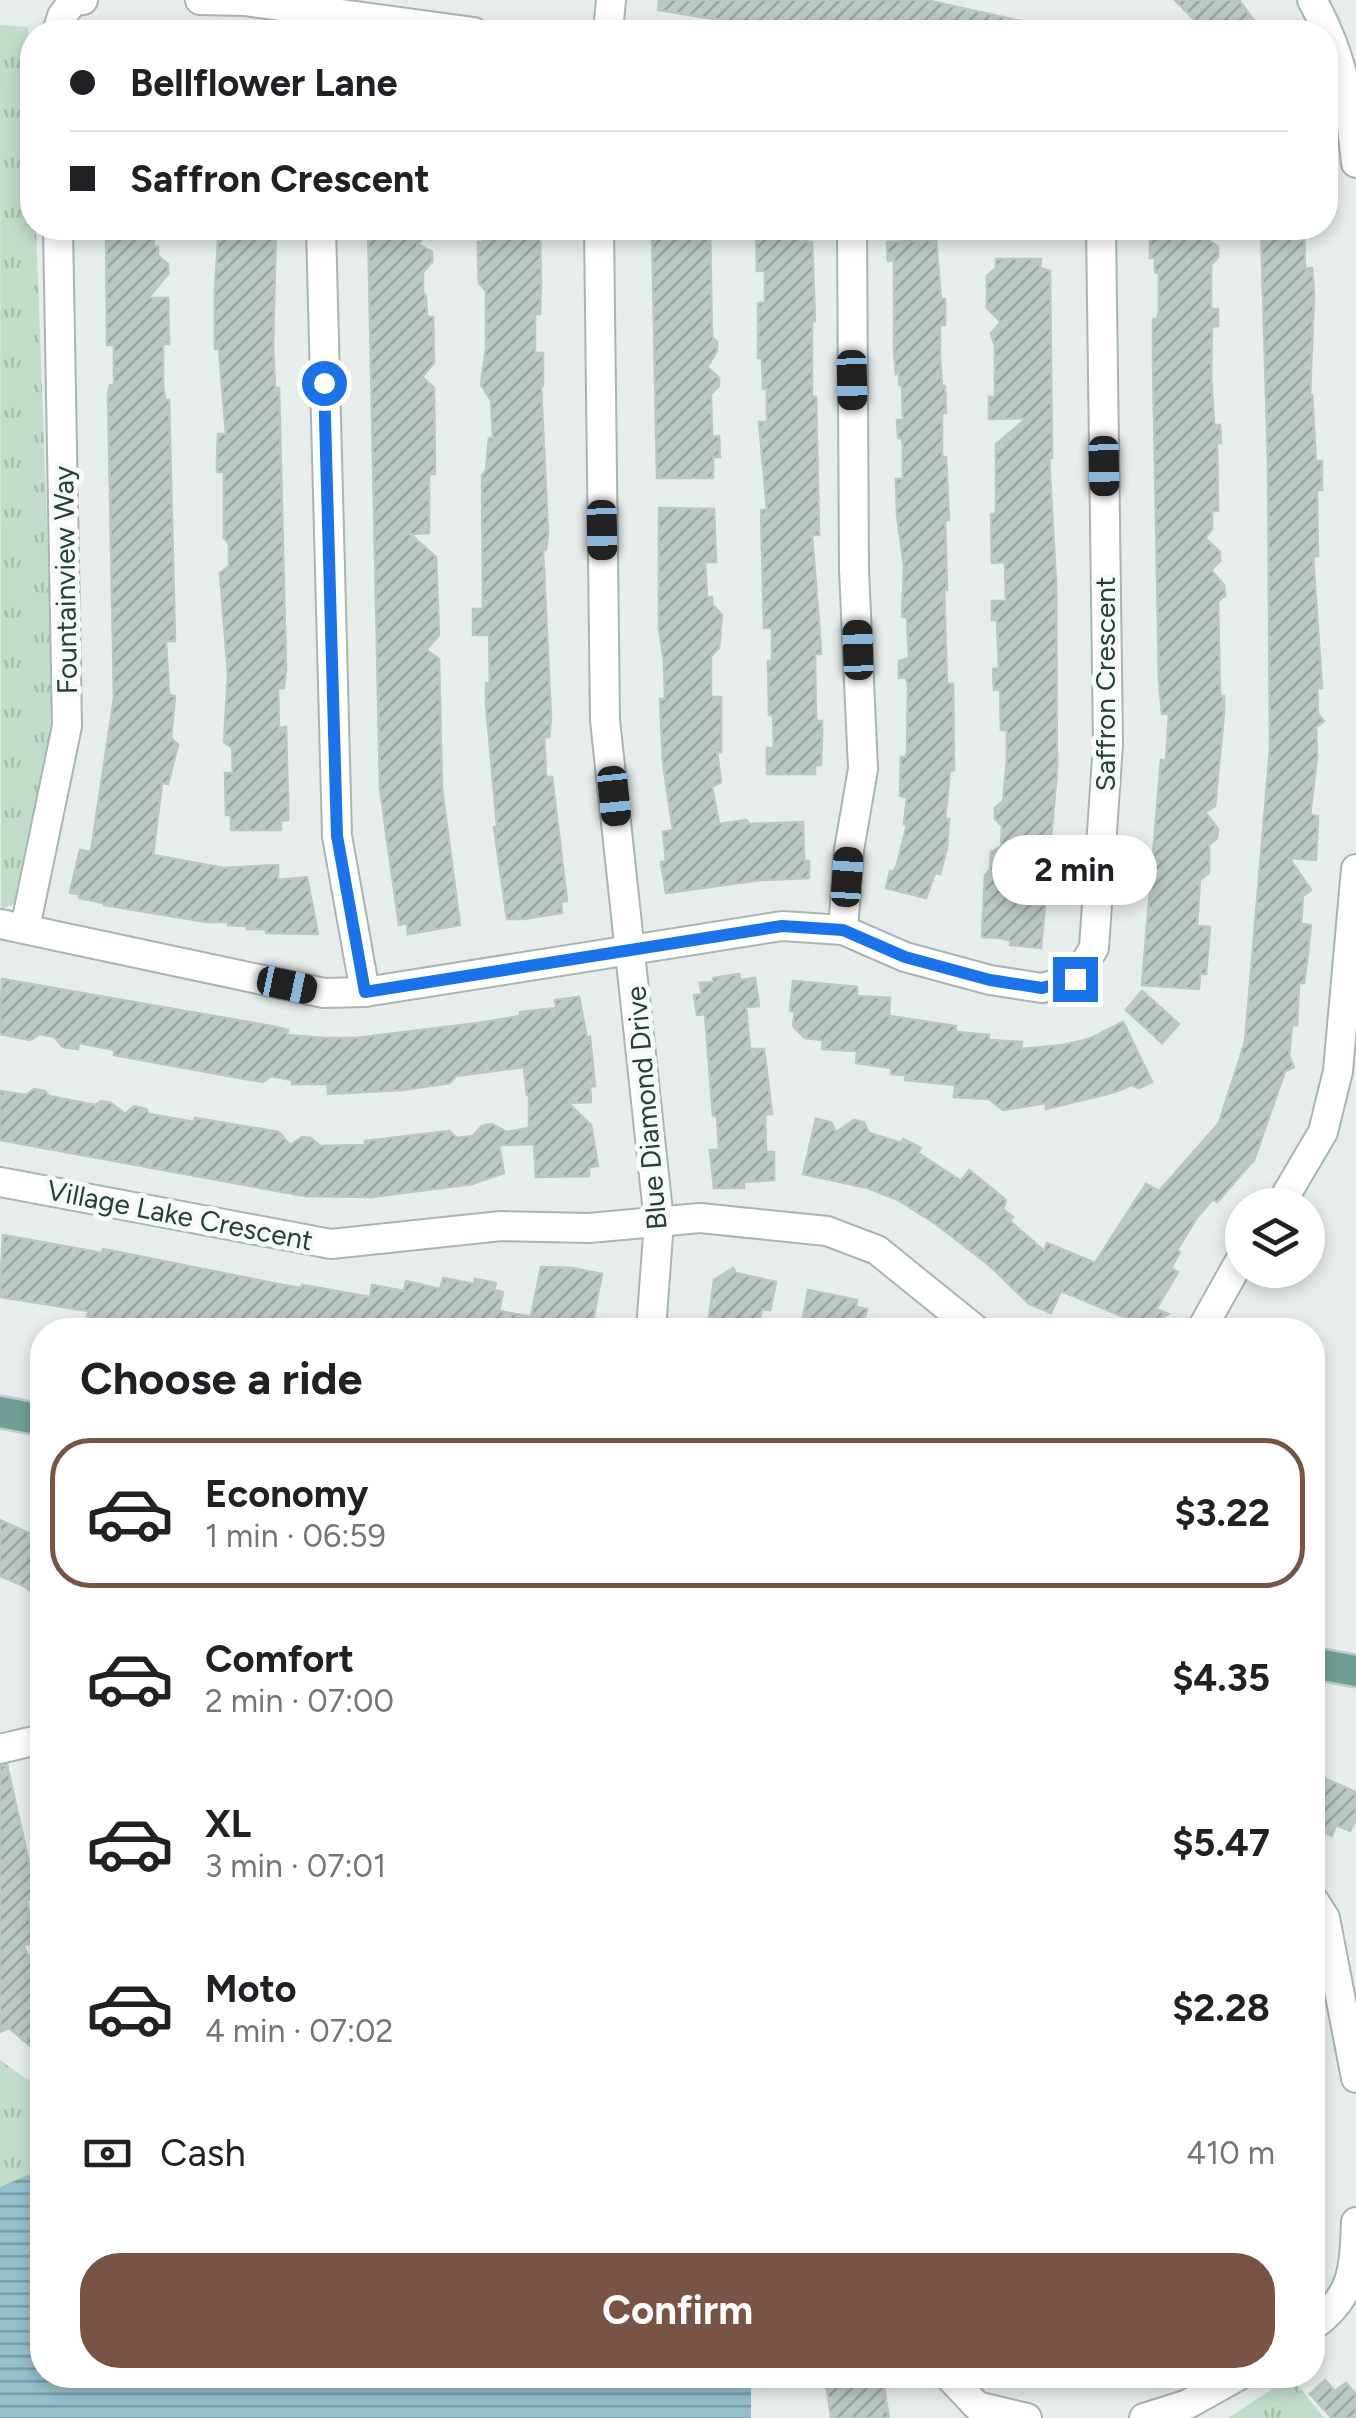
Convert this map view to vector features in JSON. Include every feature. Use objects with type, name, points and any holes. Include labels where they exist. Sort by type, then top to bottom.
[{"type":"main road","points":[[0,1412],[30,1418]]},
{"type":"main road","points":[[1325,1665],[1356,1671]]},
{"type":"street","points":[[61,20],[74,1],[83,0]]},
{"type":"street","points":[[200,0],[244,1],[325,20]]},
{"type":"street","points":[[1338,57],[1351,108],[1356,163]]},
{"type":"street","name":"Fountainview Way","points":[[12,926],[67,726],[58,240]]},
{"type":"street","points":[[321,240],[337,836],[365,992]]},
{"type":"street","name":"Blue Diamond Drive","points":[[599,240],[605,720],[659,1222],[652,1318]]},
{"type":"street","points":[[843,930],[848,850],[863,769],[854,570],[852,240]]},
{"type":"street","name":"Saffron Crescent","points":[[631,949],[782,926],[843,930],[905,957],[990,980],[1042,988],[1075,979],[1094,948],[1108,744],[1102,240]]},
{"type":"street","points":[[1290,1188],[1323,1132],[1338,1071],[1356,869]]},
{"type":"street","points":[[12,926],[324,993],[365,992],[631,949]]},
{"type":"street","name":"Village Lake Crescent","points":[[0,1182],[331,1244],[502,1226],[589,1228],[700,1218],[827,1230],[877,1250],[961,1318]]},
{"type":"street","points":[[1208,1318],[1225,1288]]},
{"type":"street","points":[[0,1747],[30,1741]]},
{"type":"street","points":[[1325,1923],[1356,2078]]},
{"type":"street","points":[[1325,2318],[1334,2312],[1354,2275],[1356,2222]]},
{"type":"street","points":[[958,2388],[976,2412],[1027,2418]]},
{"type":"street","points":[[1144,2418],[1188,2404],[1217,2388]]},
{"type":"green space","points":[[0,25],[20,26],[20,240],[36,240],[54,712],[52,740],[20,896],[1,909]]},
{"type":"green space","points":[[0,2060],[30,2080],[30,2174],[0,2187]]},
{"type":"green space","points":[[1274,2388],[1300,2388],[1324,2418],[1228,2418]]},
{"type":"water","points":[[30,2174],[30,2388],[751,2388],[751,2418],[0,2418],[0,2187]]},
{"type":"building","points":[[659,0],[926,0],[1016,20],[719,20],[658,10]]},
{"type":"building","points":[[1175,0],[1239,0],[1253,20],[1194,20]]},
{"type":"building","points":[[106,240],[154,240],[158,256],[168,264],[168,274],[148,298],[168,298],[169,344],[163,344],[163,385],[165,400],[169,400],[175,641],[166,641],[169,695],[175,696],[171,738],[178,745],[168,784],[162,783],[153,855],[223,868],[278,865],[278,880],[307,877],[318,934],[266,933],[266,929],[247,929],[228,922],[104,905],[70,893],[80,850],[91,852],[114,698],[108,394],[110,385],[114,385],[114,345],[107,345]]},
{"type":"building","points":[[218,240],[276,240],[273,347],[275,388],[279,388],[286,670],[284,688],[278,688],[279,728],[286,727],[288,799],[288,820],[281,821],[281,830],[231,830],[231,815],[226,815],[225,773],[233,773],[232,748],[224,742],[228,675],[220,573],[229,566],[229,544],[224,538],[224,472],[217,472],[218,434],[226,434],[219,349],[215,349]]},
{"type":"building","points":[[368,240],[422,240],[418,244],[432,252],[432,262],[423,272],[423,293],[427,317],[433,317],[434,363],[422,377],[434,388],[435,474],[429,474],[429,533],[410,534],[436,557],[439,635],[426,650],[439,659],[442,789],[460,925],[408,934],[407,923],[399,925],[380,789]]},
{"type":"building","points":[[540,240],[540,314],[535,314],[535,353],[543,353],[548,533],[543,550],[551,718],[549,737],[544,737],[546,777],[552,777],[567,901],[561,902],[562,913],[523,919],[507,919],[494,827],[497,826],[486,704],[486,683],[490,683],[489,635],[473,635],[473,609],[483,609],[482,476],[489,438],[493,438],[491,400],[481,385],[486,348],[486,291],[479,283],[478,242]]},
{"type":"building","points":[[652,240],[710,240],[712,337],[717,342],[717,351],[707,367],[719,378],[719,386],[711,394],[712,437],[719,436],[720,457],[713,457],[713,478],[657,478]]},
{"type":"building","points":[[756,240],[812,242],[812,397],[816,397],[819,535],[812,535],[821,654],[815,654],[816,721],[822,721],[821,765],[815,765],[815,774],[767,774],[767,748],[774,748],[768,661],[772,661],[772,628],[764,628],[761,510],[767,510],[759,422],[767,422],[767,389],[763,389],[762,358],[758,358],[758,303],[765,303],[765,271],[757,271]]},
{"type":"building","points":[[936,240],[941,299],[945,299],[945,325],[940,325],[946,413],[942,413],[942,457],[946,457],[949,520],[945,520],[944,590],[947,684],[953,684],[954,770],[950,771],[945,819],[949,819],[947,848],[940,874],[935,873],[926,898],[886,888],[890,871],[897,865],[907,824],[907,797],[900,796],[901,757],[906,757],[907,752],[908,684],[906,677],[899,678],[899,661],[909,658],[907,617],[902,617],[904,565],[896,479],[903,479],[903,445],[902,438],[898,438],[897,420],[903,420],[902,385],[896,374],[894,351],[894,260],[888,261],[887,242]]},
{"type":"building","points":[[1150,240],[1208,240],[1218,247],[1218,257],[1211,265],[1211,309],[1218,309],[1218,326],[1212,327],[1211,375],[1214,425],[1220,425],[1221,443],[1217,443],[1218,511],[1212,511],[1212,529],[1205,538],[1220,552],[1220,561],[1211,570],[1224,585],[1225,596],[1218,601],[1220,696],[1224,696],[1224,713],[1215,806],[1205,812],[1218,829],[1217,838],[1209,845],[1209,873],[1200,880],[1197,926],[1210,927],[1206,974],[1200,974],[1199,989],[1142,985],[1161,760],[1166,761],[1169,714],[1162,714],[1159,681],[1153,319],[1157,319],[1159,311],[1159,274],[1155,272],[1155,258],[1150,258]]},
{"type":"building","points":[[1261,240],[1304,240],[1305,269],[1312,268],[1314,293],[1310,395],[1316,461],[1322,461],[1322,490],[1317,490],[1318,556],[1313,557],[1322,688],[1317,688],[1318,714],[1324,721],[1316,727],[1317,757],[1310,815],[1318,816],[1316,860],[1289,858],[1311,890],[1303,896],[1301,924],[1311,925],[1304,983],[1299,983],[1297,1025],[1292,1025],[1289,1056],[1294,1067],[1285,1071],[1254,1160],[1229,1188],[1225,1188],[1217,1202],[1213,1199],[1177,1250],[1180,1252],[1171,1268],[1178,1272],[1156,1309],[1168,1314],[1161,1318],[1127,1318],[1061,1291],[1051,1313],[1029,1304],[989,1265],[898,1200],[868,1188],[803,1174],[816,1119],[831,1122],[836,1132],[854,1120],[864,1122],[869,1133],[901,1143],[903,1139],[921,1148],[918,1153],[961,1181],[969,1170],[1006,1200],[1003,1209],[1013,1217],[1010,1221],[1044,1251],[1047,1243],[1095,1263],[1146,1184],[1159,1191],[1219,1123],[1245,1042],[1270,749]]},
{"type":"building","points":[[996,259],[1041,259],[1040,268],[1050,271],[1049,458],[1056,582],[1057,771],[1041,948],[982,937],[985,875],[990,870],[991,852],[1001,846],[1002,826],[995,819],[995,808],[1003,801],[1007,759],[1007,730],[1001,730],[1000,689],[994,690],[993,669],[999,668],[992,601],[1006,601],[1005,562],[992,563],[996,444],[1027,418],[989,419],[989,397],[995,397],[995,346],[991,333],[1001,322],[987,308],[987,276],[996,268]]},
{"type":"building","points":[[659,508],[714,509],[716,562],[705,562],[707,597],[712,597],[712,604],[722,615],[719,648],[711,656],[711,697],[721,697],[721,752],[717,752],[721,782],[712,787],[719,824],[746,820],[750,824],[803,822],[804,861],[809,861],[809,878],[760,880],[666,893],[661,862],[666,861],[663,832],[673,830],[663,763],[660,699],[665,699],[659,628]]},
{"type":"building","points":[[739,974],[740,980],[755,978],[759,1006],[746,1007],[750,1049],[764,1049],[772,1114],[765,1114],[766,1152],[774,1152],[774,1180],[744,1182],[744,1188],[714,1188],[710,1150],[719,1150],[717,1116],[713,1116],[705,1014],[697,1015],[694,995],[702,994],[700,983]]},
{"type":"building","points":[[2,979],[271,1026],[288,1030],[287,1035],[323,1038],[356,1038],[478,1023],[556,1008],[555,1000],[579,997],[587,1038],[590,1037],[595,1086],[590,1087],[591,1102],[568,1103],[591,1125],[598,1166],[589,1167],[589,1176],[536,1177],[534,1144],[499,1145],[504,1173],[472,1184],[372,1197],[305,1196],[0,1140],[0,1091],[26,1095],[34,1089],[95,1105],[101,1101],[111,1103],[125,1114],[134,1106],[149,1114],[279,1132],[290,1145],[302,1137],[311,1138],[320,1146],[365,1145],[365,1141],[449,1131],[457,1138],[473,1136],[482,1126],[492,1124],[507,1132],[529,1128],[524,1067],[456,1076],[450,1083],[402,1090],[328,1094],[328,1084],[292,1084],[292,1080],[271,1076],[263,1082],[114,1055],[115,1050],[79,1043],[78,1049],[63,1047],[54,1037],[40,1034],[30,1040],[0,1034]]},
{"type":"building","points":[[793,981],[857,987],[857,996],[890,998],[889,1016],[956,1026],[956,1032],[989,1035],[989,1040],[1022,1042],[1021,1049],[1089,1039],[1123,1022],[1152,1082],[1046,1109],[1046,1103],[1003,1110],[989,1099],[954,1097],[955,1085],[905,1080],[906,1075],[891,1074],[891,1068],[856,1063],[857,1051],[822,1049],[823,1040],[805,1038],[793,1026]]},
{"type":"building","points":[[1142,991],[1179,1024],[1162,1043],[1126,1010]]},
{"type":"building","points":[[3,1235],[370,1297],[372,1285],[404,1291],[406,1281],[440,1289],[443,1278],[474,1284],[475,1279],[496,1283],[494,1290],[503,1292],[499,1311],[531,1317],[541,1267],[602,1274],[593,1318],[96,1318],[87,1316],[89,1311],[0,1297]]},
{"type":"building","points":[[733,1268],[736,1273],[776,1282],[770,1310],[762,1309],[760,1318],[709,1318],[714,1280]]},
{"type":"building","points":[[808,1290],[857,1300],[856,1307],[867,1309],[865,1318],[803,1318]]},
{"type":"building","points":[[0,1520],[30,1534],[30,1591],[0,1576]]},
{"type":"building","points":[[7,1765],[30,1867],[27,1900],[30,1944],[23,1945],[30,1959],[30,2046],[9,2028],[0,2032],[0,1766]]},
{"type":"building","points":[[1325,1779],[1356,1792],[1356,1819],[1350,1831],[1336,1825],[1332,1836],[1325,1833]]},
{"type":"building","points":[[1325,2380],[1335,2391],[1346,2383],[1356,2394],[1356,2418],[1332,2418],[1310,2394],[1316,2388],[1325,2388]]},
{"type":"building","points":[[827,2388],[884,2388],[889,2418],[831,2418]]},
{"type":"route","points":[[324,383],[337,836],[365,992],[782,926],[843,930],[905,957],[990,980],[1042,988],[1075,979]]}]
